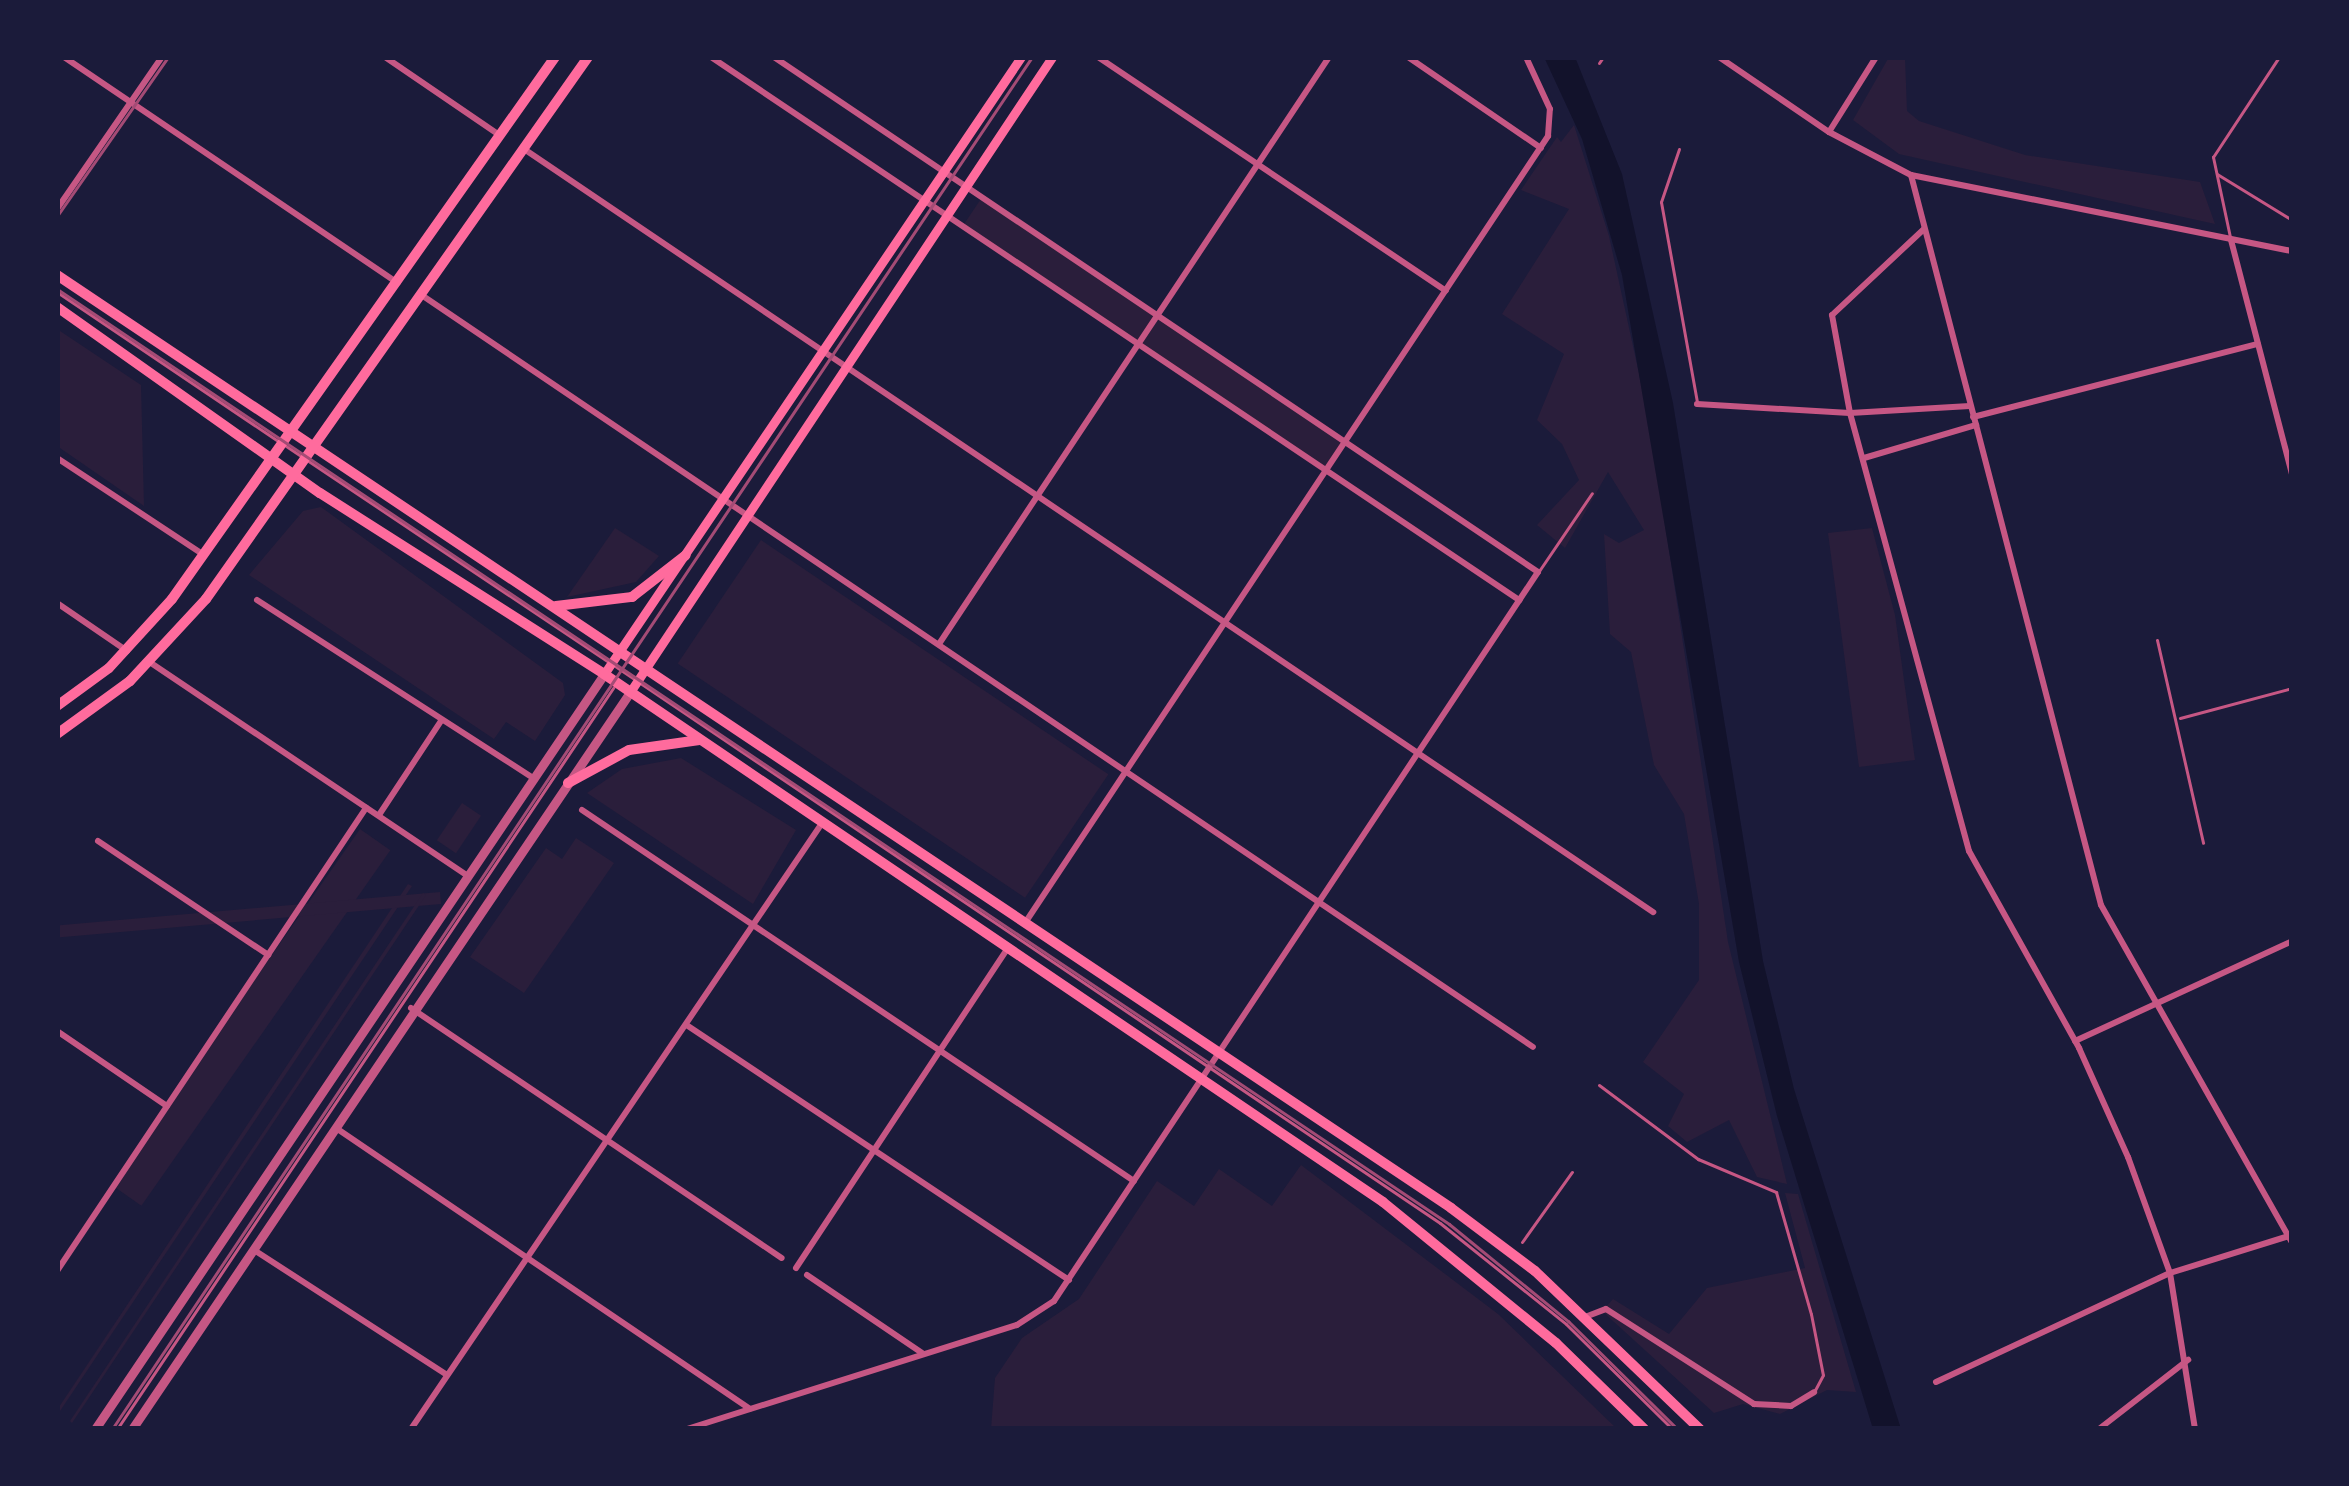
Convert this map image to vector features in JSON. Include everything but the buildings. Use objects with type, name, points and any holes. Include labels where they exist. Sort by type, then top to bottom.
[{"type":"main road","points":[[57,706],[128,651],[204,555],[555,57]]},
{"type":"main road","points":[[57,734],[151,663],[307,460],[587,57]]},
{"type":"main road","points":[[608,669],[1021,57]]},
{"type":"main road","points":[[633,686],[1052,57]]},
{"type":"main road","points":[[57,275],[1514,1254],[1700,1429]]},
{"type":"main road","points":[[57,307],[296,475],[620,677],[701,740],[1417,1227],[1556,1343],[1643,1429]]},
{"type":"main road","points":[[548,604],[591,607],[632,597],[686,555]]},
{"type":"main road","points":[[568,783],[629,750],[701,740]]},
{"type":"street","points":[[64,57],[398,283]]},
{"type":"street","points":[[57,209],[162,57]]},
{"type":"street","points":[[385,57],[501,136]]},
{"type":"street","points":[[711,57],[1519,600]]},
{"type":"street","points":[[687,1429],[1017,1325],[1069,1280],[1538,572],[774,57]]},
{"type":"street","points":[[1098,57],[1445,290]]},
{"type":"street","points":[[938,645],[1329,57]]},
{"type":"street","points":[[1408,57],[1541,148]]},
{"type":"street","points":[[1025,922],[1549,136],[1550,109],[1526,57]]},
{"type":"street","points":[[1718,57],[1829,132],[1911,175],[2292,251]]},
{"type":"street","points":[[1829,132],[1876,57]]},
{"type":"street","points":[[524,149],[1420,750],[1653,912]]},
{"type":"street","points":[[1911,175],[2101,905],[2290,1239],[2170,1273],[1936,1382]]},
{"type":"street","points":[[1924,229],[1832,315],[1850,413],[1969,850],[2075,1041],[2170,1273],[2188,1360],[2195,1429]]},
{"type":"street","points":[[2231,240],[2292,474]]},
{"type":"street","points":[[423,296],[725,498],[745,519],[1126,768],[1533,1047]]},
{"type":"street","points":[[1864,458],[1974,421],[2258,344]]},
{"type":"street","points":[[1697,404],[1850,413],[1970,406]]},
{"type":"street","points":[[57,458],[204,555]]},
{"type":"street","points":[[257,600],[533,778]]},
{"type":"street","points":[[57,603],[128,651]]},
{"type":"street","points":[[151,663],[470,878]]},
{"type":"street","points":[[95,1429],[608,669]]},
{"type":"street","points":[[132,1429],[411,1008],[633,686]]},
{"type":"street","points":[[379,815],[441,721]]},
{"type":"street","points":[[57,1271],[366,808]]},
{"type":"street","points":[[582,809],[939,1055],[1134,1181]]},
{"type":"street","points":[[411,1429],[822,823]]},
{"type":"street","points":[[98,841],[268,955]]},
{"type":"street","points":[[2075,1041],[2292,941]]},
{"type":"street","points":[[796,1268],[1008,948]]},
{"type":"street","points":[[411,1008],[782,1258]]},
{"type":"street","points":[[688,1026],[1069,1280]]},
{"type":"street","points":[[57,1031],[167,1106]]},
{"type":"street","points":[[333,1126],[750,1409]]},
{"type":"street","points":[[1514,1254],[1522,1242]]},
{"type":"street","points":[[251,1248],[448,1375]]},
{"type":"street","points":[[57,1250],[67,1256]]},
{"type":"street","points":[[807,1275],[922,1353]]},
{"type":"street","points":[[1585,1317],[1606,1309],[1725,1391],[1780,1408],[1814,1392]]},
{"type":"street","points":[[2098,1429],[2188,1360]]},
{"type":"lane","points":[[2231,240],[2212,157],[2279,57]]},
{"type":"lane","points":[[1679,149],[1661,202],[1697,404]]},
{"type":"lane","points":[[2216,173],[2292,220]]},
{"type":"lane","points":[[57,292],[608,669]]},
{"type":"lane","points":[[1538,572],[1592,493]]},
{"type":"lane","points":[[2157,640],[2203,843]]},
{"type":"lane","points":[[117,1429],[620,677]]},
{"type":"lane","points":[[633,686],[1210,1064],[1483,1255],[1672,1429]]},
{"type":"lane","points":[[2178,718],[2292,688]]},
{"type":"lane","points":[[1599,1085],[1698,1159],[1776,1192],[1811,1314],[1822,1375],[1814,1392]]},
{"type":"lane","points":[[1522,1242],[1572,1172]]},
{"type":"shaded area","points":[[1544,57],[1575,57],[1622,174],[1673,403],[1763,961],[1794,1089],[1901,1429],[1873,1429],[1777,1116],[1739,962],[1622,275],[1582,139]]},
{"type":"shaded area","points":[[1889,57],[1905,57],[1907,111],[1919,121],[2025,155],[2200,182],[2215,224],[1899,154],[1853,120]]},
{"type":"shaded area","points":[[1574,125],[1609,236],[1650,424],[1728,942],[1787,1184],[1757,1177],[1729,1120],[1687,1142],[1668,1126],[1684,1094],[1643,1062],[1699,980],[1699,904],[1684,814],[1654,765],[1631,652],[1610,634],[1604,534],[1619,543],[1644,530],[1608,472],[1565,548],[1537,525],[1579,480],[1562,444],[1537,420],[1564,354],[1502,314],[1569,209],[1521,190],[1557,137],[1561,142]]},
{"type":"shaded area","points":[[983,196],[1345,440],[1325,470],[963,226]]},
{"type":"shaded area","points":[[57,329],[141,385],[144,506],[57,446]]},
{"type":"shaded area","points":[[321,507],[563,683],[565,695],[535,741],[506,722],[494,739],[249,575],[303,511]]},
{"type":"shaded area","points":[[615,528],[659,556],[636,582],[567,597]]},
{"type":"shaded area","points":[[1872,528],[1895,615],[1915,760],[1859,767],[1828,533]]},
{"type":"shaded area","points":[[761,540],[1108,774],[1025,898],[678,664]]},
{"type":"shaded area","points":[[681,758],[796,830],[753,904],[587,793],[622,769]]},
{"type":"shaded area","points":[[462,803],[481,816],[456,853],[437,840]]},
{"type":"shaded area","points":[[360,829],[390,850],[141,1206],[111,1185]]},
{"type":"shaded area","points":[[576,838],[614,863],[524,993],[470,957],[546,848],[562,859]]},
{"type":"shaded area","points":[[408,884],[412,886],[58,1414],[57,1410]]},
{"type":"shaded area","points":[[440,892],[441,904],[57,938],[57,926]]},
{"type":"shaded area","points":[[423,893],[426,895],[72,1423],[70,1421]]},
{"type":"shaded area","points":[[1301,1165],[1498,1314],[1617,1429],[991,1429],[995,1378],[1022,1338],[1079,1299],[1157,1181],[1194,1206],[1219,1169],[1272,1206]]},
{"type":"shaded area","points":[[1785,1193],[1798,1194],[1856,1392],[1827,1390],[1780,1414],[1743,1404],[1714,1413],[1602,1311],[1613,1299],[1669,1334],[1707,1288],[1805,1268]]},
{"type":"tram line","points":[[57,216],[168,57]]},
{"type":"tram line","points":[[112,1429],[1032,57]]},
{"type":"tram line","points":[[57,289],[1449,1224],[1568,1321],[1677,1429]]}]
